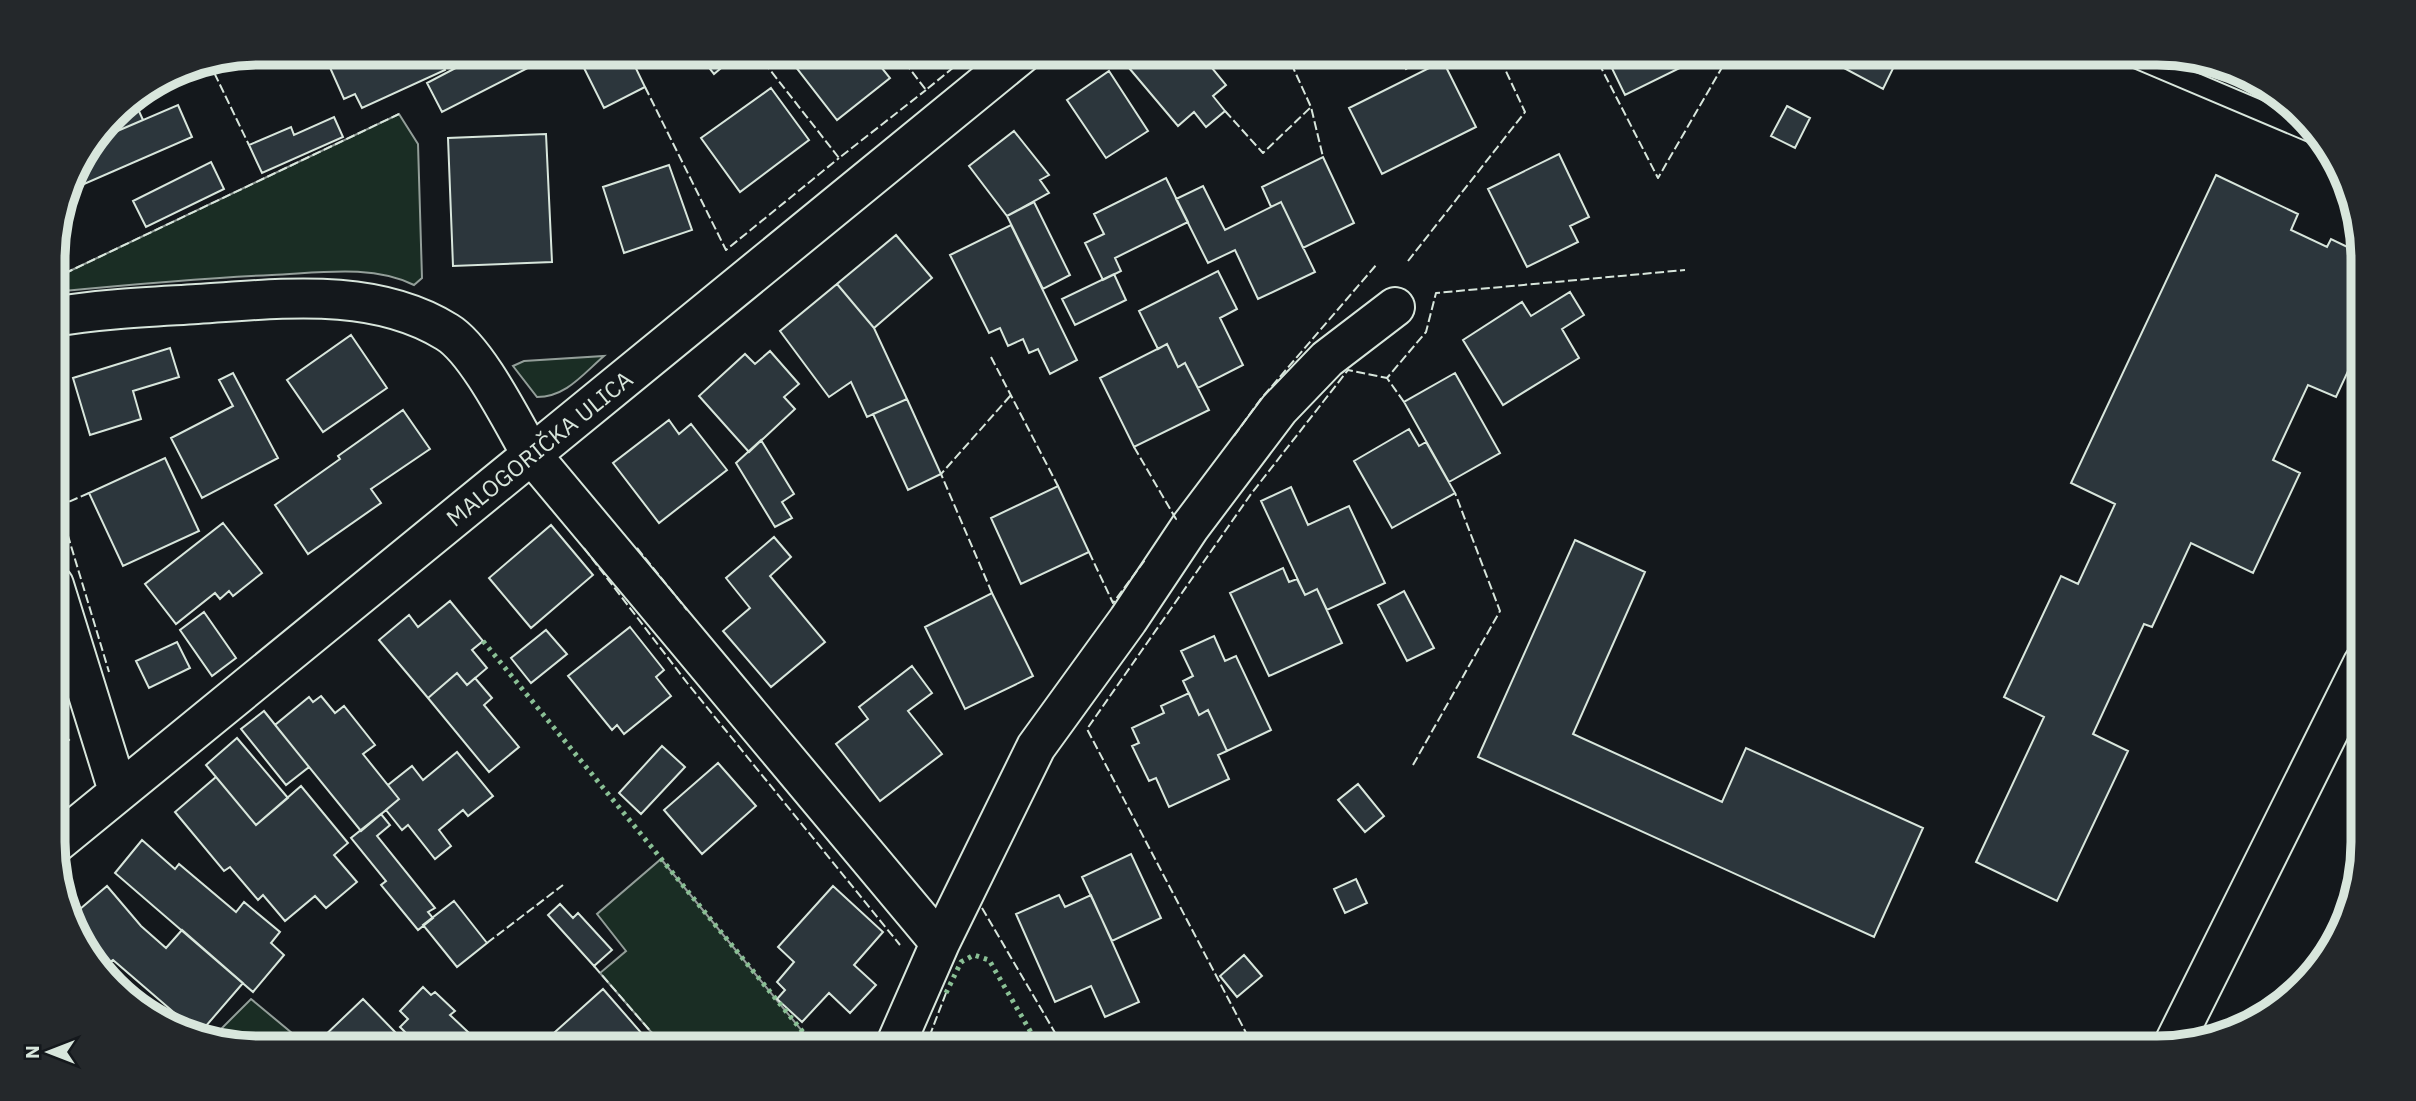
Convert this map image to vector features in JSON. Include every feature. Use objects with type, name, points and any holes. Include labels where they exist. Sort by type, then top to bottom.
[{"type":"street","name":"MALOGORIČKA ULICA","points":[[65,836],[1008,65]]},
{"type":"street","points":[[65,316],[170,305],[330,298],[374,304],[411,315],[449,333],[478,365],[531,454],[940,943]]},
{"type":"street","points":[[899,1036],[940,943],[1036,747],[1128,620],[1190,527],[1279,409],[1327,359],[1395,307]]},
{"type":"street","points":[[65,621],[118,792]]},
{"type":"street","points":[[2179,1035],[2351,693]]},
{"type":"lane","points":[[2153,65],[2298,126]]},
{"type":"green space","points":[[399,114],[418,144],[422,278],[414,285],[381,274],[344,271],[65,291],[65,273]]},
{"type":"green space","points":[[604,356],[574,383],[547,396],[537,397],[513,366],[524,361]]},
{"type":"green space","points":[[661,859],[806,1036],[655,1036],[600,973],[626,951],[597,914]]},
{"type":"green space","points":[[251,999],[296,1036],[234,1035],[218,1032]]},
{"type":"building","points":[[329,65],[443,65],[445,70],[362,108],[355,94],[344,99]]},
{"type":"building","points":[[461,65],[533,65],[442,112],[427,83]]},
{"type":"building","points":[[582,65],[634,65],[645,87],[604,108]]},
{"type":"building","points":[[707,65],[725,65],[714,74]]},
{"type":"building","points":[[794,65],[880,65],[890,78],[837,120]]},
{"type":"building","points":[[1127,65],[1210,65],[1226,85],[1213,96],[1225,111],[1206,127],[1194,112],[1178,126]]},
{"type":"building","points":[[1435,65],[1445,65],[1476,127],[1382,174],[1349,108]]},
{"type":"building","points":[[1610,65],[1686,65],[1625,95]]},
{"type":"building","points":[[1838,65],[1895,65],[1883,89]]},
{"type":"building","points":[[1109,71],[1148,131],[1106,158],[1067,100]]},
{"type":"building","points":[[771,88],[809,140],[740,192],[701,138]]},
{"type":"building","points":[[178,105],[192,137],[80,186],[97,151],[111,134]]},
{"type":"building","points":[[1787,106],[1810,118],[1795,148],[1771,136]]},
{"type":"building","points":[[137,108],[143,120],[111,134]]},
{"type":"building","points":[[334,117],[343,137],[262,173],[249,145],[291,127],[294,135]]},
{"type":"building","points":[[1014,131],[1049,175],[1040,180],[1049,193],[1007,216],[969,166]]},
{"type":"building","points":[[546,134],[552,262],[453,266],[448,138]]},
{"type":"building","points":[[1559,154],[1589,217],[1570,226],[1578,242],[1527,267],[1488,189]]},
{"type":"building","points":[[1323,157],[1354,223],[1303,248],[1281,202],[1271,207],[1262,187]]},
{"type":"building","points":[[211,162],[224,189],[146,227],[133,201]]},
{"type":"building","points":[[669,165],[692,230],[624,253],[603,187]]},
{"type":"building","points":[[2216,175],[2298,214],[2291,230],[2327,247],[2331,239],[2351,248],[2351,365],[2336,397],[2308,385],[2273,460],[2300,473],[2253,573],[2191,543],[2152,627],[2144,624],[2093,734],[2128,751],[2057,901],[1976,862],[2044,717],[2004,697],[2061,576],[2078,584],[2115,504],[2071,483]]},
{"type":"building","points":[[1166,178],[1188,222],[1115,258],[1121,271],[1103,280],[1085,243],[1104,234],[1094,214]]},
{"type":"building","points":[[1203,186],[1225,230],[1281,202],[1315,272],[1258,299],[1235,250],[1208,263],[1176,199]]},
{"type":"building","points":[[1034,202],[1070,275],[1043,289],[1007,216]]},
{"type":"building","points":[[1011,225],[1077,360],[1050,374],[1038,349],[1029,353],[1023,339],[1008,346],[1000,328],[989,333],[950,255]]},
{"type":"building","points":[[896,235],[932,278],[874,328],[837,284]]},
{"type":"building","points":[[1218,271],[1237,309],[1220,318],[1243,365],[1198,388],[1185,363],[1178,367],[1167,344],[1158,349],[1139,311]]},
{"type":"building","points":[[1114,274],[1126,300],[1075,325],[1062,299]]},
{"type":"building","points":[[837,284],[874,328],[907,399],[867,417],[851,382],[829,397],[780,331]]},
{"type":"building","points":[[1570,292],[1584,315],[1562,329],[1579,358],[1503,405],[1463,340],[1522,302],[1531,316]]},
{"type":"building","points":[[351,335],[387,388],[323,432],[287,380]]},
{"type":"building","points":[[1167,344],[1178,367],[1185,363],[1209,410],[1134,447],[1100,378]]},
{"type":"building","points":[[170,348],[179,377],[133,391],[141,419],[90,435],[73,378]]},
{"type":"building","points":[[770,351],[799,384],[784,397],[795,409],[749,452],[699,396],[745,354],[755,364]]},
{"type":"building","points":[[233,373],[278,458],[202,498],[171,438],[233,406],[219,380]]},
{"type":"building","points":[[1455,373],[1500,453],[1449,482],[1404,402]]},
{"type":"building","points":[[907,399],[941,474],[908,490],[873,414]]},
{"type":"building","points":[[403,410],[430,449],[371,489],[381,503],[308,554],[275,505]]},
{"type":"building","points":[[669,420],[679,434],[691,424],[727,470],[659,523],[613,463]]},
{"type":"building","points":[[1409,429],[1419,446],[1426,442],[1455,493],[1392,528],[1354,461]]},
{"type":"building","points":[[761,440],[794,494],[782,502],[792,518],[775,527],[736,463]]},
{"type":"building","points":[[165,458],[199,531],[123,566],[89,493]]},
{"type":"building","points":[[1058,486],[1089,552],[1021,584],[991,518]]},
{"type":"building","points":[[1291,487],[1308,525],[1349,506],[1385,583],[1327,610],[1317,589],[1305,595],[1261,501]]},
{"type":"building","points":[[223,523],[262,573],[233,596],[229,591],[220,599],[215,593],[176,624],[145,584]]},
{"type":"building","points":[[551,525],[593,575],[531,628],[489,578]]},
{"type":"building","points":[[774,537],[791,557],[770,576],[825,642],[771,687],[723,631],[750,608],[726,578]]},
{"type":"building","points":[[1575,540],[1645,572],[1573,734],[1722,802],[1746,748],[1923,828],[1874,937],[1478,757]]},
{"type":"building","points":[[1283,568],[1289,582],[1297,579],[1305,595],[1317,589],[1342,643],[1269,676],[1230,593]]},
{"type":"building","points":[[1404,591],[1434,648],[1407,661],[1378,605]]},
{"type":"building","points":[[992,593],[1033,676],[965,709],[925,627]]},
{"type":"building","points":[[450,601],[483,641],[472,650],[487,668],[467,685],[457,673],[428,698],[379,640],[409,615],[418,627]]},
{"type":"building","points":[[204,612],[236,658],[212,676],[180,630]]},
{"type":"building","points":[[630,627],[664,670],[656,677],[671,696],[624,734],[617,725],[612,730],[568,676]]},
{"type":"building","points":[[546,630],[567,654],[531,683],[511,658]]},
{"type":"building","points":[[1214,636],[1225,661],[1236,656],[1271,730],[1227,751],[1208,710],[1199,715],[1183,681],[1193,676],[1181,651]]},
{"type":"building","points":[[177,642],[190,668],[149,688],[136,661]]},
{"type":"building","points":[[912,666],[932,693],[908,711],[942,754],[880,801],[836,744],[868,719],[859,707]]},
{"type":"building","points":[[457,673],[467,685],[475,678],[492,698],[484,705],[519,747],[489,772],[428,698]]},
{"type":"building","points":[[1189,693],[1199,715],[1208,710],[1227,751],[1218,755],[1229,779],[1169,807],[1156,778],[1149,781],[1132,746],[1139,743],[1132,728],[1164,713],[1161,706]]},
{"type":"building","points":[[321,696],[335,713],[344,706],[375,745],[363,754],[399,799],[361,831],[275,725],[309,697],[313,702]]},
{"type":"building","points":[[264,711],[309,767],[286,785],[241,729]]},
{"type":"building","points":[[237,738],[288,798],[256,825],[206,765]]},
{"type":"building","points":[[662,746],[685,767],[641,814],[619,793]]},
{"type":"building","points":[[457,752],[493,796],[468,816],[463,810],[439,830],[451,846],[435,859],[408,825],[402,830],[386,810],[399,799],[388,785],[412,766],[423,780]]},
{"type":"building","points":[[718,763],[756,806],[702,854],[664,810]]},
{"type":"building","points":[[216,777],[256,825],[301,786],[348,843],[334,855],[357,882],[326,908],[315,896],[285,921],[263,895],[258,900],[230,867],[224,871],[175,812]]},
{"type":"building","points":[[1358,784],[1384,816],[1365,832],[1338,800]]},
{"type":"building","points":[[381,814],[390,825],[377,836],[435,908],[428,912],[433,918],[418,930],[381,885],[386,881],[351,838]]},
{"type":"building","points":[[142,840],[175,869],[179,864],[236,912],[244,902],[280,932],[271,943],[284,955],[253,992],[115,873]]},
{"type":"building","points":[[1131,854],[1161,918],[1112,941],[1082,877]]},
{"type":"building","points":[[1356,879],[1367,903],[1345,913],[1334,889]]},
{"type":"building","points":[[107,886],[141,926],[166,948],[182,930],[243,983],[204,1028],[185,1021],[113,960],[108,963],[91,939],[78,911]]},
{"type":"building","points":[[833,886],[883,932],[854,965],[876,985],[850,1013],[829,993],[802,1022],[777,999],[785,990],[777,982],[794,962],[778,947]]},
{"type":"building","points":[[1059,895],[1065,907],[1091,895],[1139,1002],[1105,1017],[1091,986],[1055,1002],[1016,914]]},
{"type":"building","points":[[454,901],[487,943],[457,967],[423,925]]},
{"type":"building","points":[[560,904],[573,918],[578,913],[612,950],[594,966],[548,915]]},
{"type":"building","points":[[1244,955],[1262,976],[1237,997],[1220,976]]},
{"type":"building","points":[[423,987],[431,995],[435,992],[455,1011],[450,1015],[472,1036],[407,1036],[400,1027],[408,1019],[400,1011]]},
{"type":"building","points":[[603,989],[644,1036],[550,1036]]},
{"type":"building","points":[[363,999],[396,1033],[393,1036],[324,1036]]},
{"type":"hedge","points":[[483,641],[806,1036]]},
{"type":"hedge","points":[[946,993],[961,962],[974,955],[989,960],[1033,1036]]},
{"type":"fence","points":[[766,65],[839,158],[926,90]]},
{"type":"fence","points":[[907,65],[926,90],[956,65]]},
{"type":"fence","points":[[1292,65],[1311,107],[1323,157]]},
{"type":"fence","points":[[1408,261],[1525,112],[1503,65]]},
{"type":"fence","points":[[1600,65],[1658,178],[1723,65]]},
{"type":"fence","points":[[213,70],[249,145]]},
{"type":"fence","points":[[645,87],[726,250],[839,158]]},
{"type":"fence","points":[[1225,111],[1263,153],[1311,107]]},
{"type":"fence","points":[[65,273],[399,114]]},
{"type":"fence","points":[[1234,436],[1260,400],[1377,264]]},
{"type":"fence","points":[[1404,402],[1387,378],[1426,332],[1436,293],[1685,270]]},
{"type":"fence","points":[[991,357],[1058,486]]},
{"type":"fence","points":[[1248,1036],[1087,729],[1251,494],[1348,370],[1387,378]]},
{"type":"fence","points":[[992,593],[941,474],[1011,395]]},
{"type":"fence","points":[[1134,447],[1176,519],[1174,521]]},
{"type":"fence","points":[[65,503],[89,493]]},
{"type":"fence","points":[[1413,765],[1500,611],[1455,493]]},
{"type":"fence","points":[[65,526],[109,672]]},
{"type":"fence","points":[[584,548],[688,684],[900,945]]},
{"type":"fence","points":[[637,548],[687,610]]},
{"type":"fence","points":[[1089,552],[1113,603],[1145,560]]},
{"type":"fence","points":[[487,943],[563,885]]},
{"type":"fence","points":[[982,908],[1057,1036]]},
{"type":"fence","points":[[594,966],[655,1036]]},
{"type":"fence","points":[[930,1036],[946,993]]}]
